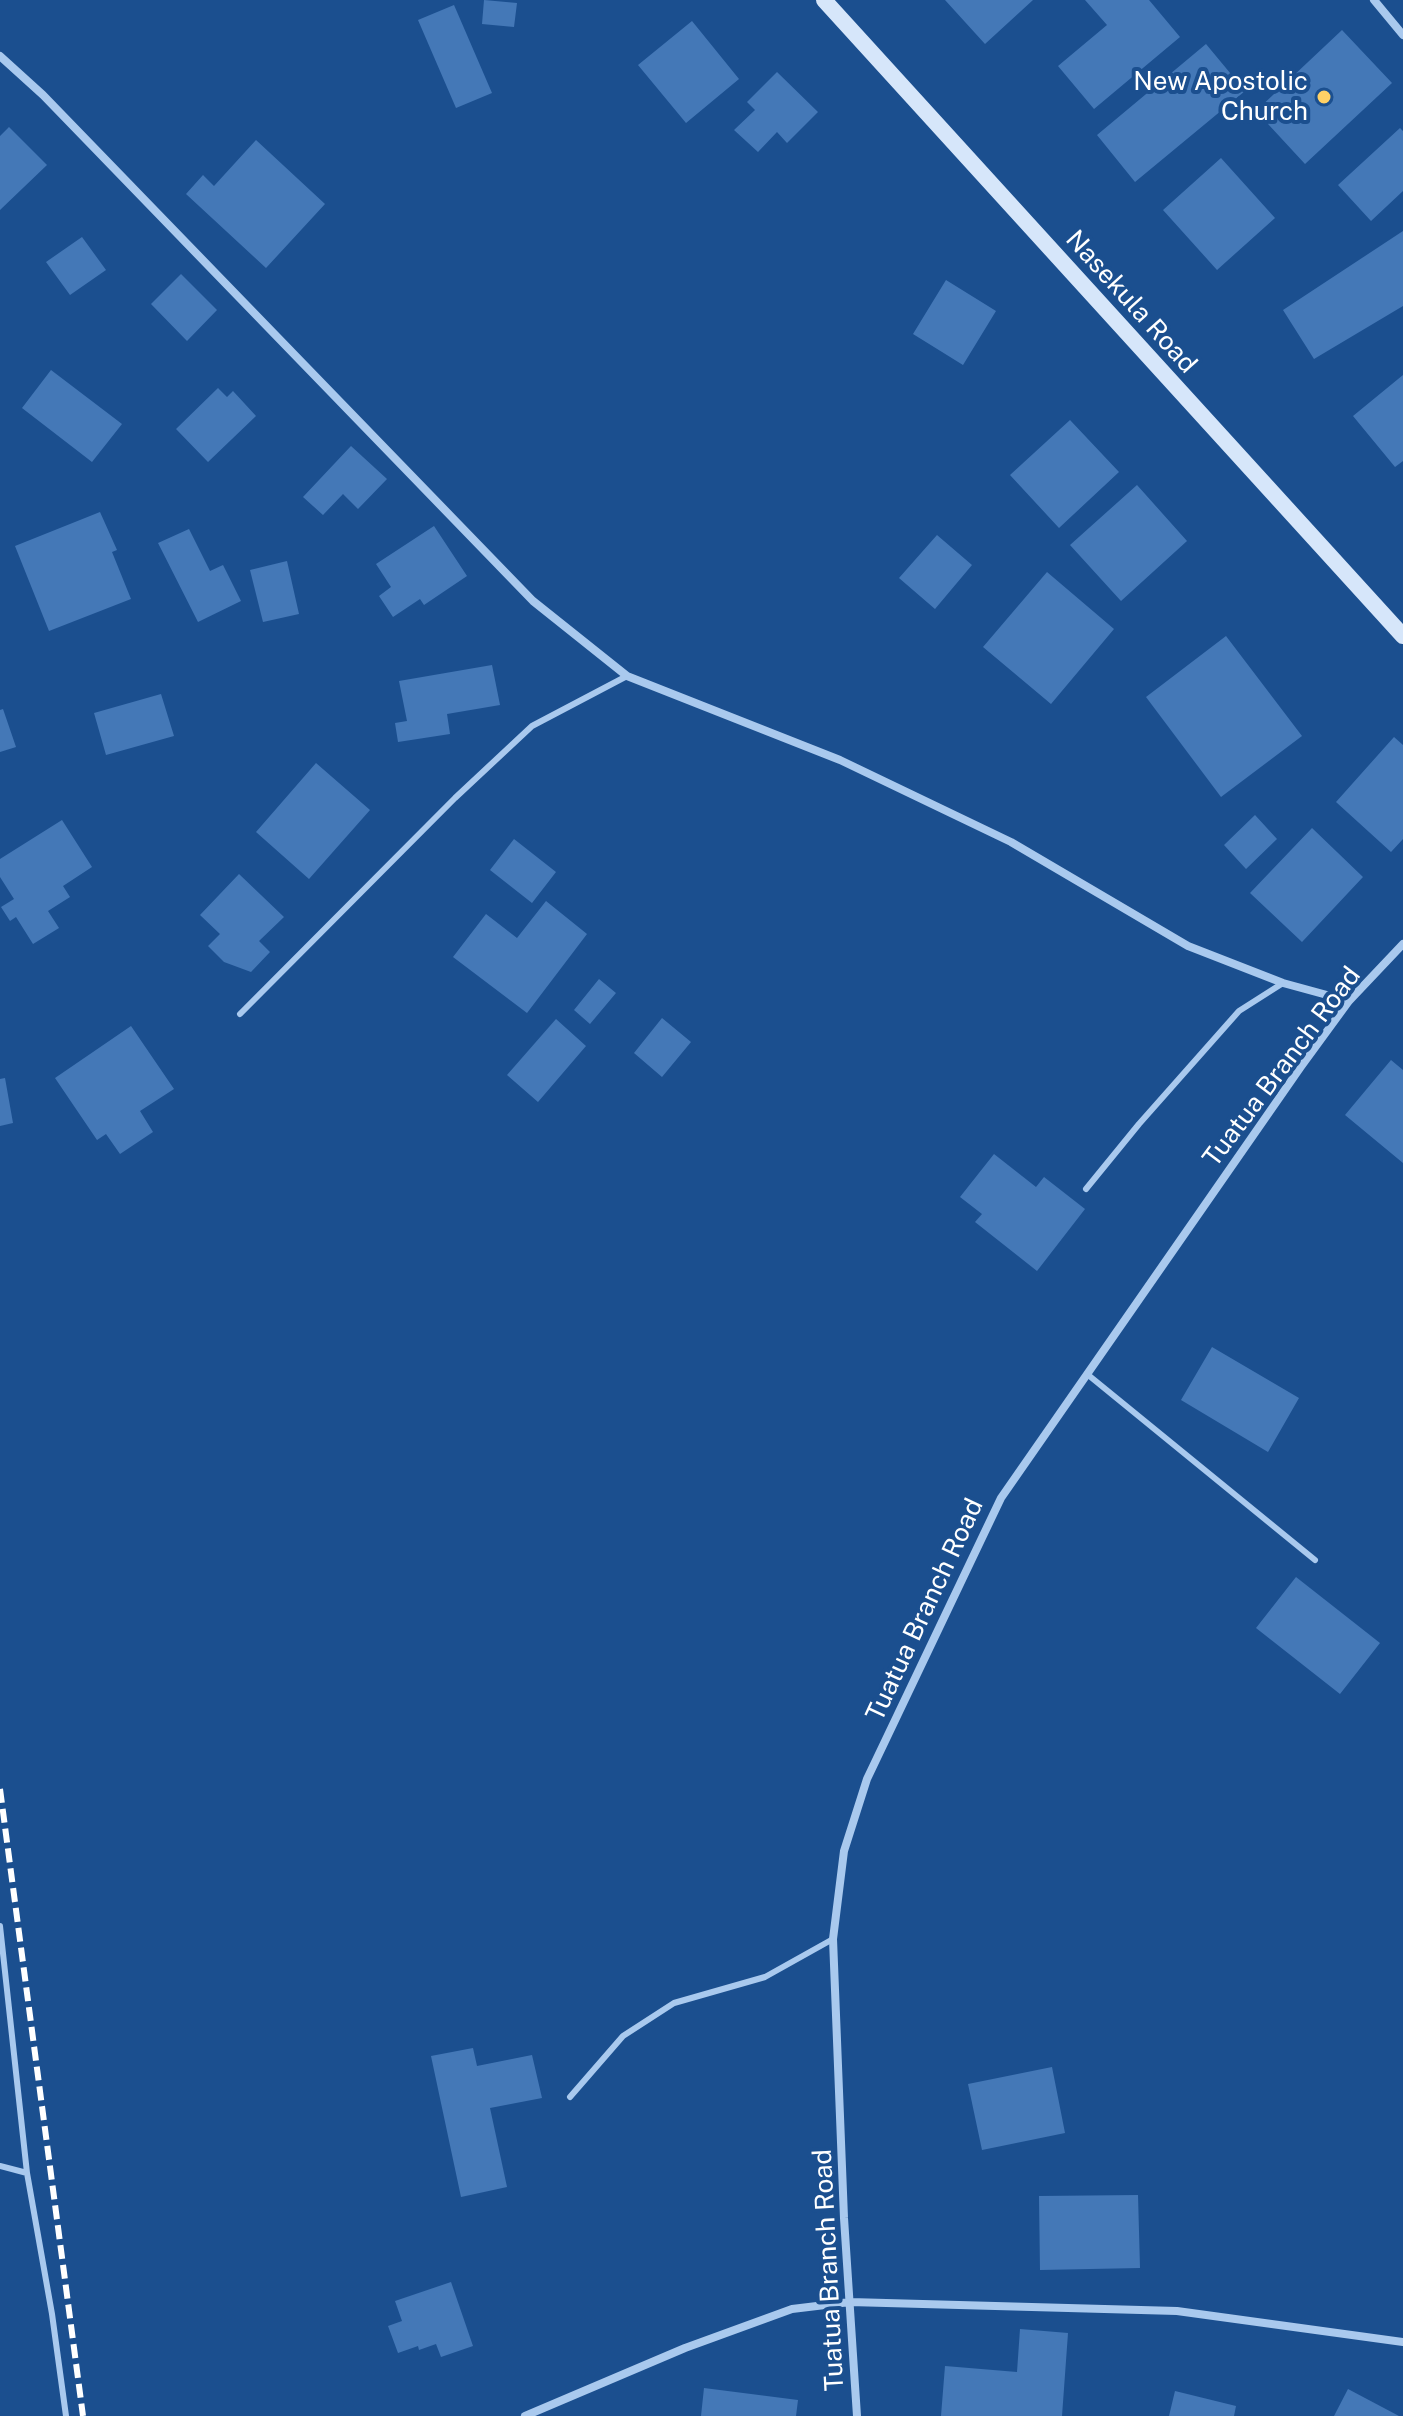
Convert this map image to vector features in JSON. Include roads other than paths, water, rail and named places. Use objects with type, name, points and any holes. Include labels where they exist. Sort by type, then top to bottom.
[{"type":"main road","name":"Nasekula Road","points":[[824,0],[1403,636]]},
{"type":"street","points":[[1374,0],[1403,35]]},
{"type":"street","points":[[0,56],[54,106],[533,601],[627,676],[840,760],[1011,842],[1188,946],[1283,983],[1349,1001]]},
{"type":"street","name":"Tuatua Branch Road","points":[[857,2416],[833,1939],[844,1851],[867,1779],[1001,1498],[1300,1068],[1349,1001],[1403,944]]},
{"type":"street","points":[[525,2416],[685,2348],[792,2309],[850,2302],[1177,2311],[1403,2342]]},
{"type":"lane","points":[[240,1014],[455,798],[532,726],[627,676]]},
{"type":"lane","points":[[1086,1189],[1239,1011],[1283,983]]},
{"type":"lane","points":[[1087,1374],[1315,1560]]},
{"type":"lane","points":[[0,1926],[27,2173],[66,2416]]},
{"type":"lane","points":[[570,2097],[623,2036],[674,2003],[765,1977],[833,1939]]},
{"type":"lane","points":[[0,2166],[27,2173]]},
{"type":"railway","points":[[0,1789],[83,2416]]},
{"type":"place","name":"New Apostolic Church","points":[[1324,97]]}]
